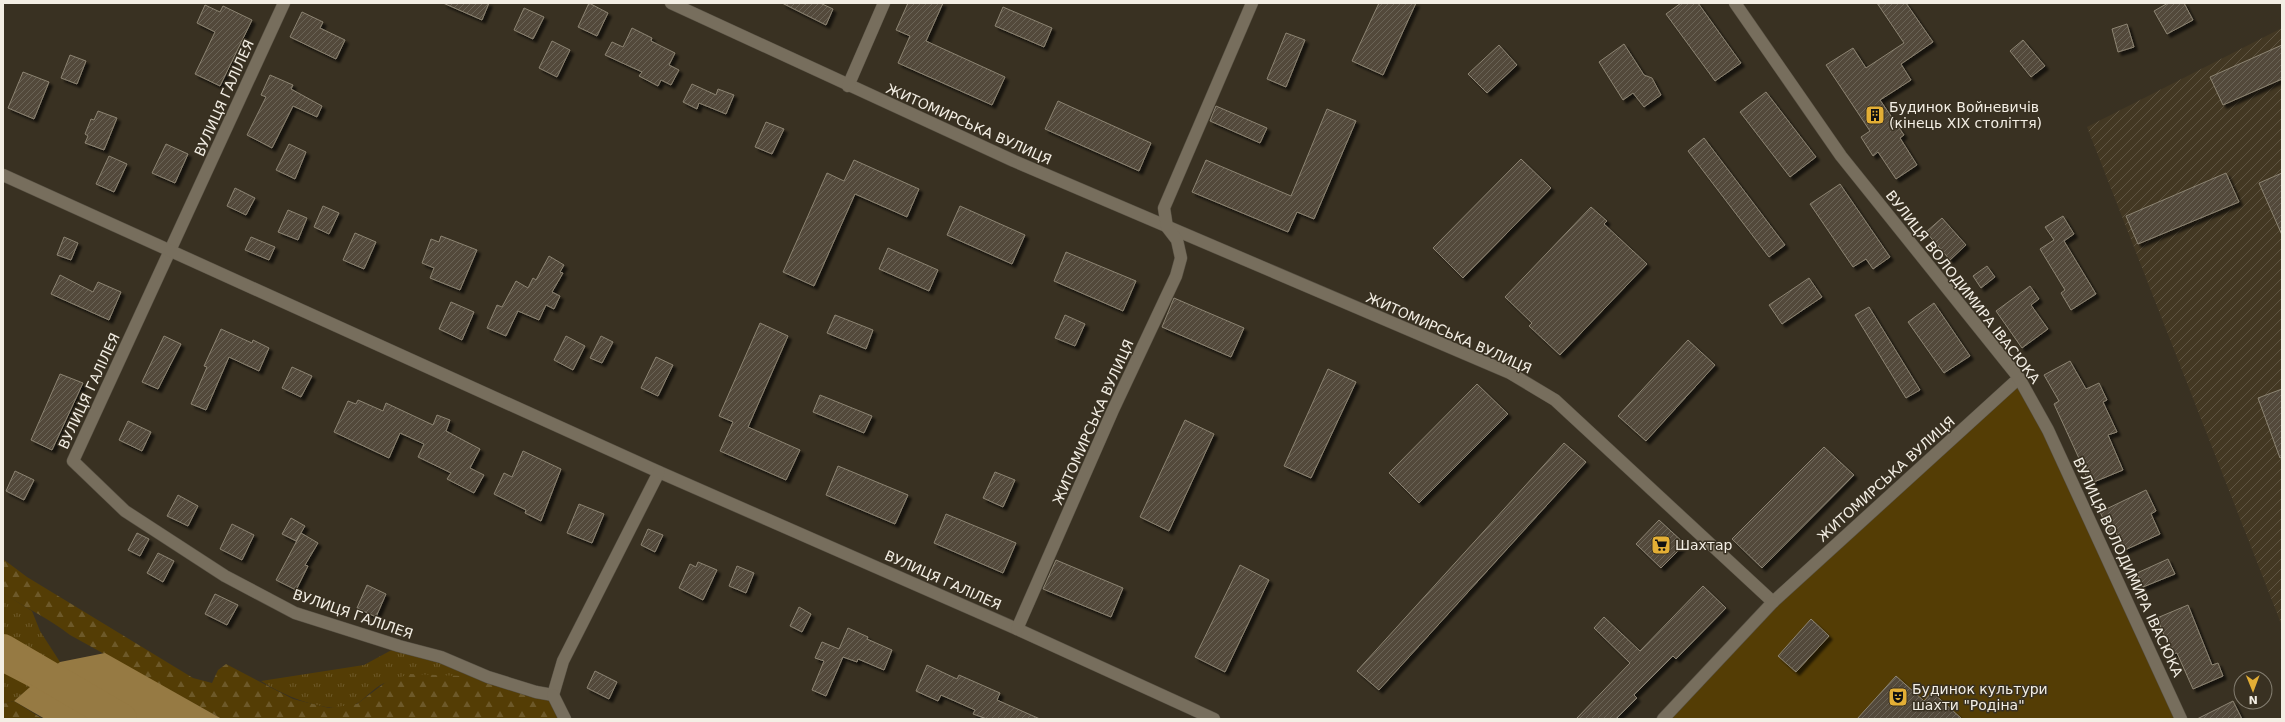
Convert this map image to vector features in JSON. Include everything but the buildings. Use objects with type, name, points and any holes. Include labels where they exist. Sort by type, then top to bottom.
[{"type":"street","name":"ВУЛИЦЯ ГАЛІЛЕЯ","points":[[284,3],[172,250],[73,461],[125,511],[224,576],[295,612],[398,646],[441,657],[488,677],[536,692],[553,695]]},
{"type":"street","name":"ЖИТОМИРСЬКА ВУЛИЦЯ","points":[[671,3],[848,86],[1167,227],[1510,373],[1555,400],[1773,602]]},
{"type":"street","points":[[848,86],[884,3]]},
{"type":"street","name":"ЖИТОМИРСЬКА ВУЛИЦЯ","points":[[1017,629],[1114,410],[1176,276],[1181,258],[1177,240],[1167,227],[1164,208],[1252,3]]},
{"type":"street","name":"ВУЛИЦЯ ВОЛОДИМИРА ІВАСЮКА","points":[[1735,3],[1841,156],[2019,378],[2048,430],[2181,719]]},
{"type":"street","name":"ВУЛИЦЯ ГАЛІЛЕЯ","points":[[3,175],[172,250],[659,472],[1017,629],[1214,719]]},
{"type":"street","name":"ЖИТОМИРСЬКА ВУЛИЦЯ","points":[[1663,719],[1773,602],[2019,378]]},
{"type":"street","points":[[565,719],[553,695],[563,661],[659,472]]},
{"type":"shaded area","points":[[2282,28],[2282,626],[2087,127]]},
{"type":"shaded area","points":[[105,653],[222,719],[45,719],[14,701],[30,687],[3,673],[3,659],[51,669],[60,662]]},
{"type":"green space","points":[[2019,378],[2181,719],[1663,719],[1773,602]]},
{"type":"green space","points":[[3,559],[27,577],[193,678],[212,683],[218,670],[226,664],[293,699],[329,708],[357,704],[386,682],[410,674],[488,677],[553,695],[565,719],[222,719],[70,635],[54,623],[3,593]]},
{"type":"green space","points":[[3,593],[32,611],[40,631],[60,662],[14,701],[3,704]]},
{"type":"green space","points":[[399,646],[488,677],[438,677],[388,682],[376,688],[358,703],[348,707],[336,708],[308,703],[270,687],[261,681],[364,665]]},
{"type":"green space","points":[[14,701],[43,719],[3,719],[3,704]]},
{"type":"waterway","points":[[3,650],[121,719]]},
{"type":"place","name":"Будинок Войневичів (кінець ХІХ століття)","points":[[1875,115]]},
{"type":"place","name":"Шахтар","points":[[1661,545]]},
{"type":"place","name":"Будинок культури шахти \"Родіна\"","points":[[1898,697]]}]
